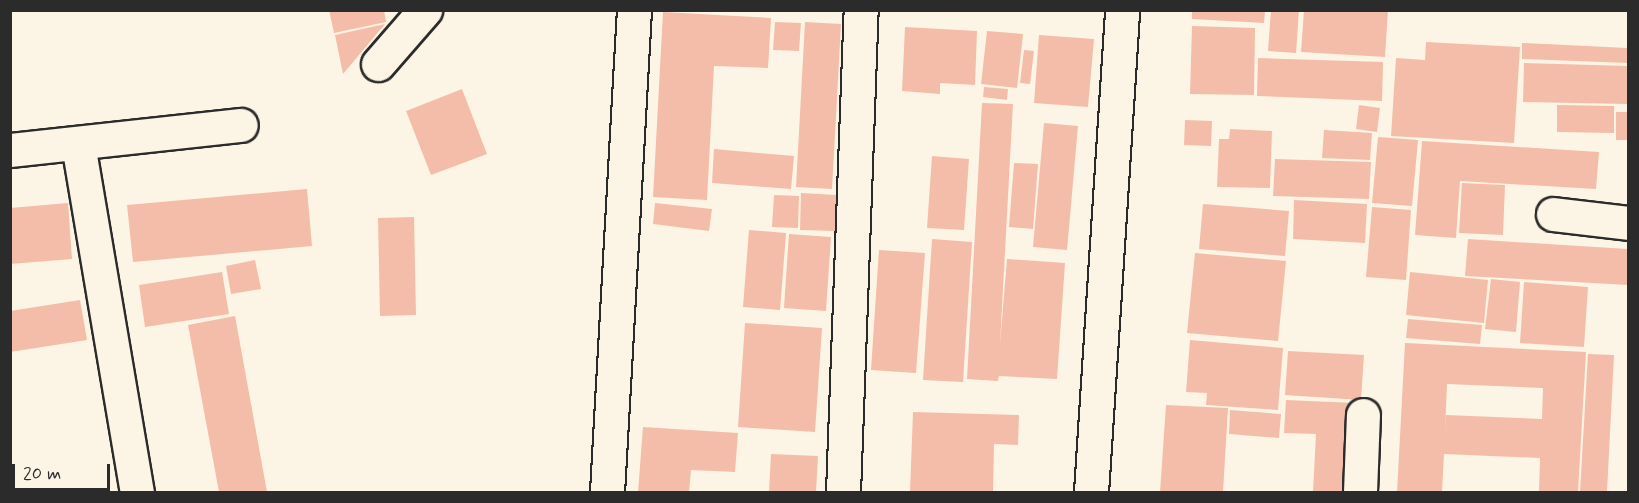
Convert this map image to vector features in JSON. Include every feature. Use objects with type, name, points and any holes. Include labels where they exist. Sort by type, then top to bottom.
[{"type":"street","points":[[378,64],[425,10]]},
{"type":"street","points":[[607,492],[634,10]]},
{"type":"street","points":[[843,492],[861,10]]},
{"type":"street","points":[[1091,492],[1122,10]]},
{"type":"street","points":[[10,150],[241,125]]},
{"type":"street","points":[[78,144],[137,492]]},
{"type":"street","points":[[1553,214],[1629,223]]},
{"type":"street","points":[[1360,492],[1363,415]]},
{"type":"building","points":[[329,10],[384,10],[386,22],[334,33]]},
{"type":"building","points":[[1192,10],[1265,10],[1264,23],[1192,19]]},
{"type":"building","points":[[1271,10],[1299,10],[1296,53],[1268,51]]},
{"type":"building","points":[[1304,10],[1388,10],[1385,57],[1301,52]]},
{"type":"building","points":[[663,12],[771,18],[768,68],[714,66],[707,200],[653,197]]},
{"type":"building","points":[[775,22],[801,23],[799,51],[773,50]]},
{"type":"building","points":[[805,22],[841,24],[832,189],[796,187]]},
{"type":"building","points":[[385,24],[343,74],[335,35]]},
{"type":"building","points":[[1192,26],[1255,28],[1254,95],[1190,94]]},
{"type":"building","points":[[905,27],[977,31],[975,85],[940,83],[940,94],[902,91]]},
{"type":"building","points":[[987,31],[1023,34],[1017,88],[981,84]]},
{"type":"building","points":[[1039,35],[1094,39],[1088,107],[1034,103]]},
{"type":"building","points":[[1426,42],[1520,47],[1514,143],[1391,136],[1396,58],[1425,60]]},
{"type":"building","points":[[1522,43],[1628,48],[1628,63],[1522,59]]},
{"type":"building","points":[[1024,50],[1034,51],[1030,84],[1020,83]]},
{"type":"building","points":[[1258,58],[1383,62],[1382,101],[1257,96]]},
{"type":"building","points":[[1524,63],[1628,66],[1628,104],[1523,102]]},
{"type":"building","points":[[984,87],[1008,89],[1007,100],[983,97]]},
{"type":"building","points":[[462,89],[487,154],[431,175],[406,111]]},
{"type":"building","points":[[982,103],[1013,104],[1000,344],[1007,259],[1065,263],[1057,379],[999,376],[998,381],[967,379]]},
{"type":"building","points":[[1359,105],[1380,108],[1377,132],[1356,129]]},
{"type":"building","points":[[1557,105],[1614,106],[1614,133],[1557,132]]},
{"type":"building","points":[[1616,112],[1628,112],[1628,140],[1616,140]]},
{"type":"building","points":[[1185,120],[1212,121],[1211,146],[1184,145]]},
{"type":"building","points":[[1044,123],[1078,126],[1067,250],[1033,247]]},
{"type":"building","points":[[1230,129],[1272,131],[1270,188],[1217,187],[1219,139],[1229,139]]},
{"type":"building","points":[[1324,130],[1372,133],[1370,160],[1322,158]]},
{"type":"building","points":[[1378,137],[1418,140],[1412,206],[1372,203]]},
{"type":"building","points":[[1422,141],[1599,152],[1596,189],[1460,181],[1456,238],[1415,235]]},
{"type":"building","points":[[714,149],[794,156],[791,189],[712,183]]},
{"type":"building","points":[[932,156],[969,159],[964,230],[927,228]]},
{"type":"building","points":[[1275,159],[1371,162],[1369,199],[1273,196]]},
{"type":"building","points":[[1014,163],[1038,164],[1033,229],[1009,227]]},
{"type":"building","points":[[1462,183],[1505,185],[1503,235],[1459,233]]},
{"type":"building","points":[[307,189],[312,246],[133,262],[127,205]]},
{"type":"building","points":[[801,193],[837,195],[835,231],[800,230]]},
{"type":"building","points":[[774,195],[799,196],[798,228],[772,227]]},
{"type":"building","points":[[1294,200],[1367,204],[1365,243],[1293,239]]},
{"type":"building","points":[[68,203],[72,259],[10,264],[10,208]]},
{"type":"building","points":[[655,203],[712,209],[709,231],[653,224]]},
{"type":"building","points":[[1203,204],[1289,211],[1285,256],[1199,249]]},
{"type":"building","points":[[1372,207],[1411,210],[1406,280],[1366,277]]},
{"type":"building","points":[[414,217],[416,315],[380,316],[378,218]]},
{"type":"building","points":[[749,230],[786,233],[780,310],[743,307]]},
{"type":"building","points":[[789,234],[831,237],[826,311],[784,308]]},
{"type":"building","points":[[932,239],[972,242],[963,382],[923,380]]},
{"type":"building","points":[[1468,239],[1628,249],[1628,285],[1465,276]]},
{"type":"building","points":[[879,250],[925,253],[916,373],[871,370]]},
{"type":"building","points":[[1195,253],[1286,261],[1278,341],[1187,333]]},
{"type":"building","points":[[255,260],[261,289],[231,294],[226,266]]},
{"type":"building","points":[[222,272],[229,314],[145,327],[139,285]]},
{"type":"building","points":[[1410,272],[1488,280],[1484,323],[1406,315]]},
{"type":"building","points":[[1491,279],[1520,282],[1516,332],[1485,329]]},
{"type":"building","points":[[1524,282],[1588,287],[1584,347],[1520,343]]},
{"type":"building","points":[[80,300],[87,340],[10,352],[10,311]]},
{"type":"building","points":[[235,316],[267,492],[219,492],[188,325]]},
{"type":"building","points":[[1408,319],[1482,325],[1480,344],[1406,338]]},
{"type":"building","points":[[745,323],[822,328],[815,432],[738,427]]},
{"type":"building","points":[[1190,340],[1283,348],[1278,410],[1206,405],[1207,393],[1186,392]]},
{"type":"building","points":[[1405,343],[1586,352],[1578,492],[1539,492],[1540,458],[1444,454],[1442,492],[1397,492]],"holes":[[[1447,384],[1543,388],[1542,419],[1446,415],[1445,433]]]},
{"type":"building","points":[[1288,351],[1364,355],[1361,400],[1285,395]]},
{"type":"building","points":[[1588,354],[1614,355],[1607,492],[1580,492]]},
{"type":"building","points":[[1286,400],[1355,403],[1350,492],[1313,492],[1316,434],[1284,433]]},
{"type":"building","points":[[1166,405],[1228,408],[1223,492],[1160,492]]},
{"type":"building","points":[[1230,410],[1281,414],[1279,438],[1229,434]]},
{"type":"building","points":[[913,412],[1019,415],[1018,445],[994,444],[993,492],[910,492]]},
{"type":"building","points":[[643,427],[738,433],[735,472],[691,470],[689,492],[638,492]]},
{"type":"building","points":[[771,454],[818,456],[816,492],[769,492]]}]
